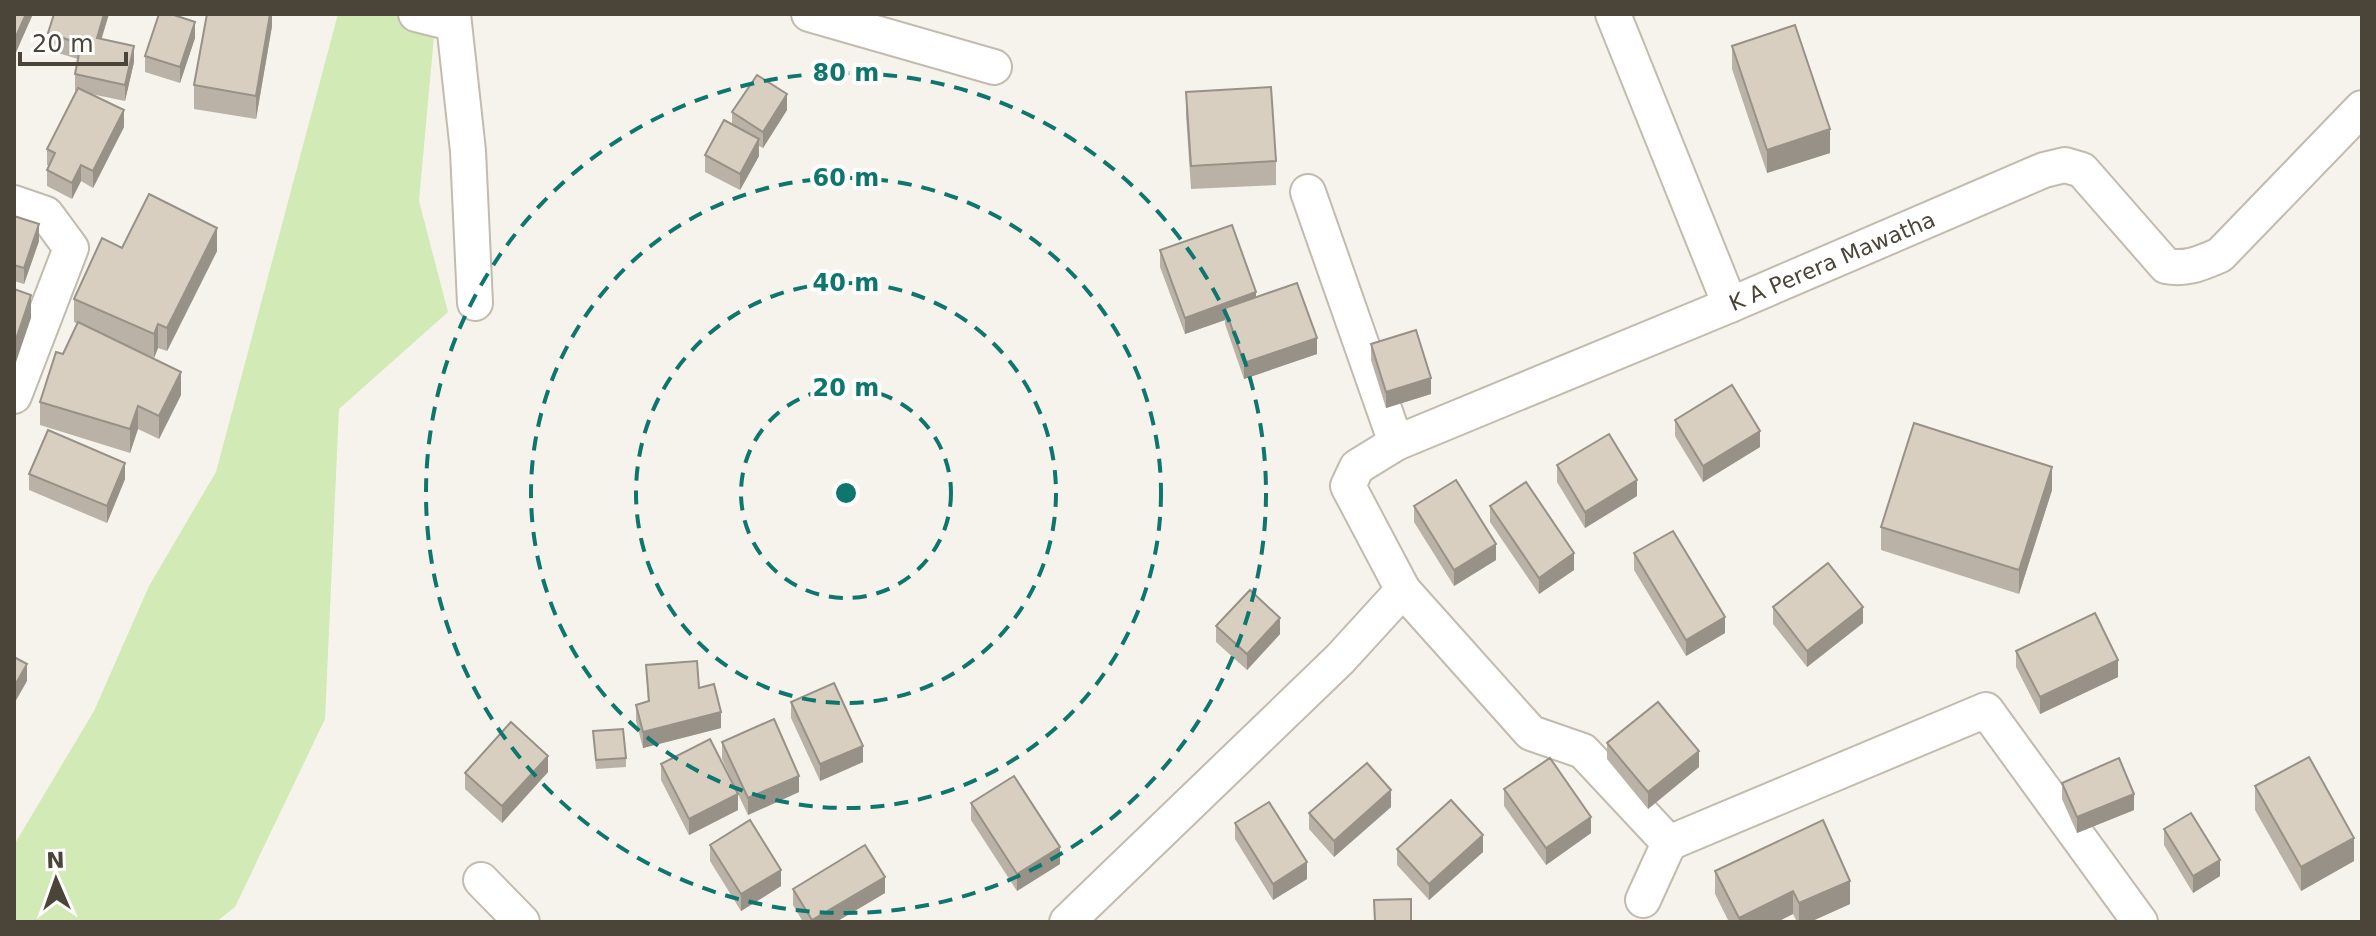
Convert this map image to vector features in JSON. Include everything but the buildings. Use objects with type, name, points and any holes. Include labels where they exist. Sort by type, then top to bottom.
[{"type":"street","points":[[416,14],[453,18],[468,151],[475,303]]},
{"type":"street","points":[[809,14],[994,67]]},
{"type":"street","points":[[1613,14],[1730,305]]},
{"type":"street","name":"K A Perera Mawatha","points":[[1403,590],[1348,486],[1357,467],[1396,443],[1730,305],[2044,170],[2065,165],[2082,170],[2166,266],[2181,269],[2202,263],[2220,255],[2362,108]]},
{"type":"street","points":[[1308,192],[1396,443]]},
{"type":"street","points":[[14,203],[46,214],[71,248],[14,396]]},
{"type":"street","points":[[1067,922],[1340,659],[1403,590],[1458,647],[1531,733],[1583,751],[1669,843]]},
{"type":"street","points":[[1643,900],[1669,843],[1986,710],[2140,922]]},
{"type":"street","points":[[481,880],[522,922]]},
{"type":"green space","points":[[338,14],[436,14],[419,201],[448,312],[339,409],[325,719],[235,907],[216,922],[14,922],[14,845],[94,711],[149,586],[216,472]]}]
